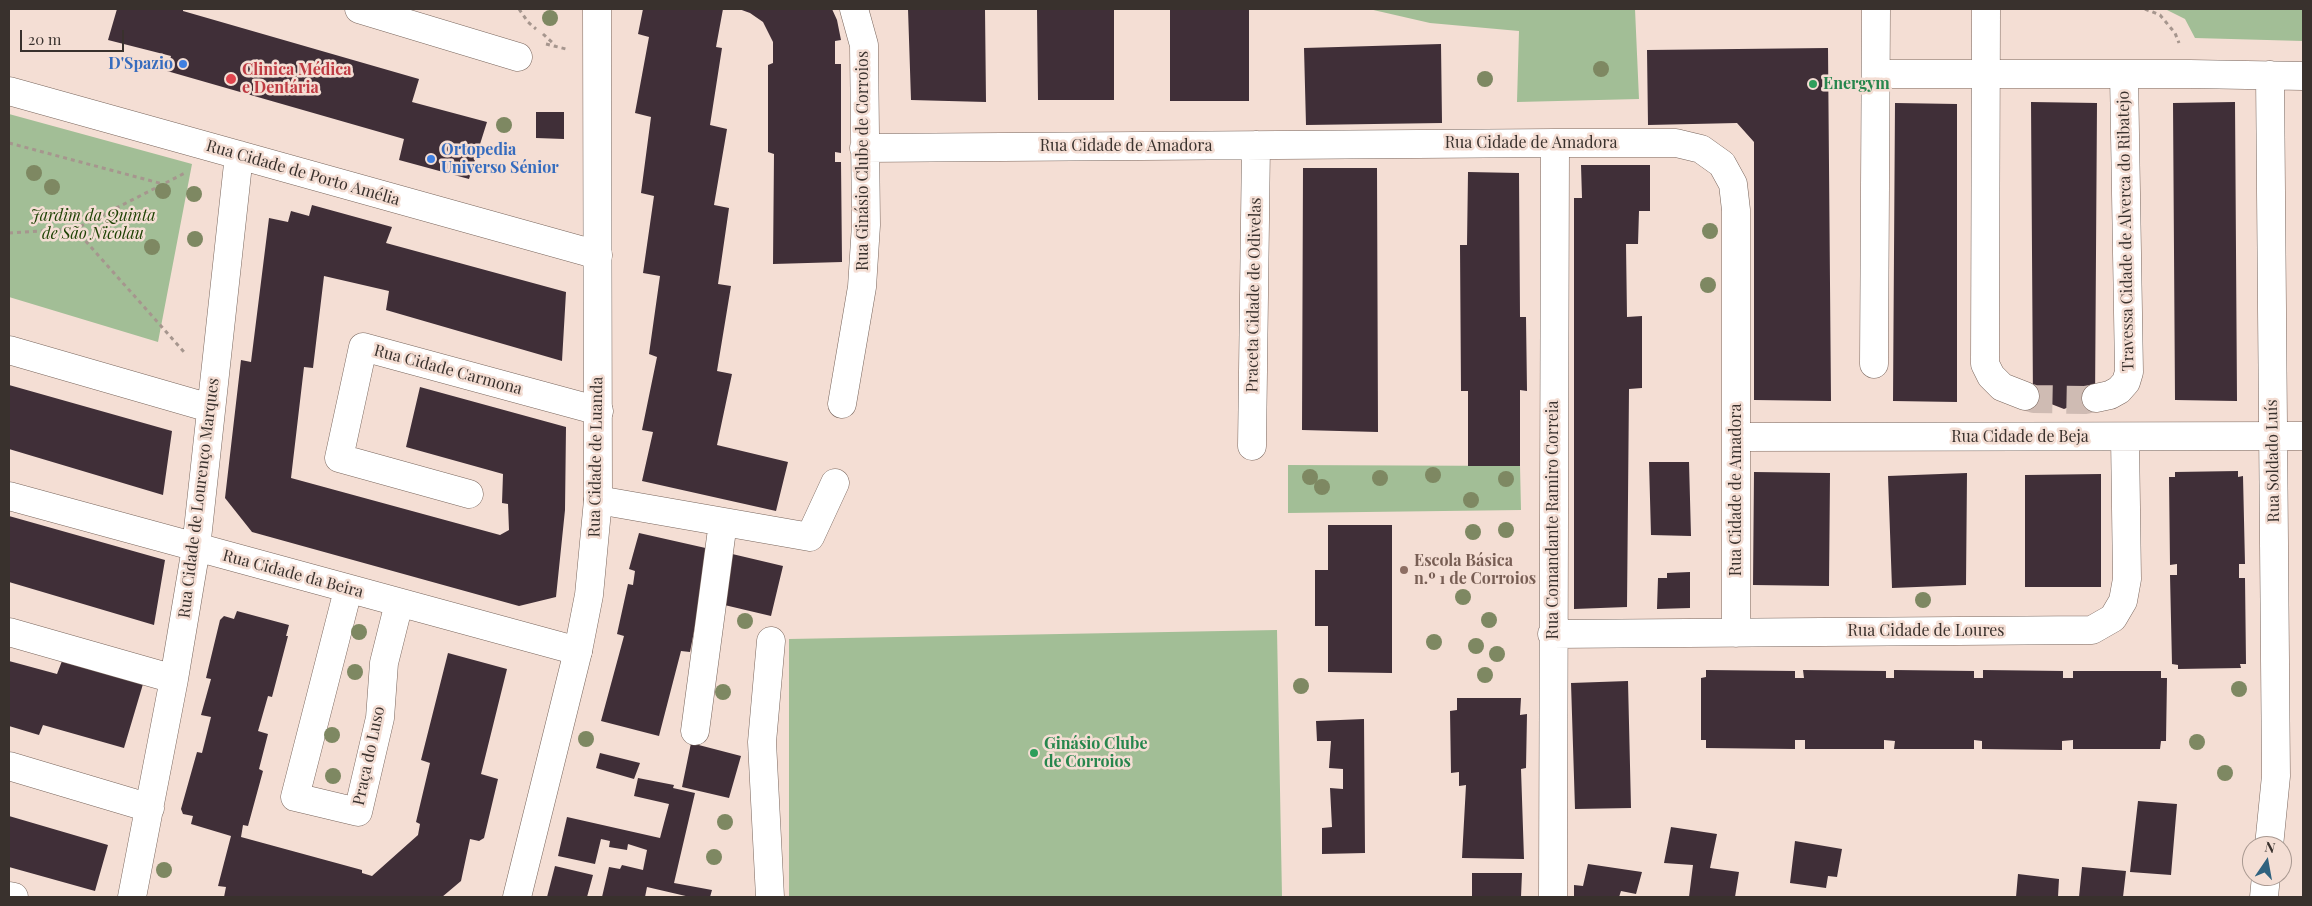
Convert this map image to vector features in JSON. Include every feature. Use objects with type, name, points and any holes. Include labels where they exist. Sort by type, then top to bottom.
[{"type":"street","points":[[359,9],[518,57]]},
{"type":"street","name":"Rua Cidade de Luanda","points":[[517,897],[578,651],[589,595],[598,500],[597,9]]},
{"type":"street","name":"Rua Ginásio Clube de Corroios","points":[[842,404],[862,287],[866,225],[864,45],[854,9]]},
{"type":"street","points":[[1874,364],[1878,10],[1876,9]]},
{"type":"street","points":[[1986,9],[1986,364],[1991,376],[2002,387],[2025,396]]},
{"type":"street","points":[[1876,74],[2303,76]]},
{"type":"street","name":"Travessa Cidade de Alverca do Ribatejo","points":[[2096,398],[2110,395],[2119,390],[2126,382],[2130,372],[2124,74]]},
{"type":"street","name":"Rua Soldado Luís","points":[[2270,75],[2276,776],[2270,836]]},
{"type":"street","name":"Rua Cidade de Porto Amélia","points":[[9,91],[598,255]]},
{"type":"street","name":"Rua Comandante Ramiro Correia","points":[[1553,897],[1552,634],[1555,143]]},
{"type":"street","name":"Rua Cidade de Amadora","points":[[864,148],[1676,143],[1701,149],[1722,164],[1733,184],[1736,210],[1736,633]]},
{"type":"street","name":"Praceta Cidade de Odivelas","points":[[1252,446],[1256,145]]},
{"type":"street","name":"Rua Cidade de Lourenço Marques","points":[[132,897],[174,679],[196,548],[233,154]]},
{"type":"street","name":"Rua Cidade Carmona","points":[[469,494],[339,458],[363,347],[599,411]]},
{"type":"street","points":[[9,350],[211,396]]},
{"type":"street","name":"Rua Cidade de Beja","points":[[1736,437],[2303,436]]},
{"type":"street","name":"Rua Cidade de Loures","points":[[1552,634],[2092,630],[2113,618],[2123,601],[2127,579],[2124,437]]},
{"type":"street","points":[[598,500],[810,537],[835,483]]},
{"type":"street","name":"Rua Cidade da Beira","points":[[9,496],[348,590],[578,651]]},
{"type":"street","points":[[695,731],[723,522]]},
{"type":"street","name":"Praça do Luso","points":[[348,590],[296,797],[358,812],[380,718],[384,663],[399,603]]},
{"type":"street","points":[[9,632],[174,679]]},
{"type":"street","points":[[770,897],[762,742],[771,641]]},
{"type":"street","points":[[9,766],[150,808]]},
{"type":"street","points":[[9,896],[14,897]]},
{"type":"path","points":[[519,9],[528,22]]},
{"type":"path","points":[[2145,9],[2160,15],[2176,34],[2190,74]]},
{"type":"path","points":[[518,57],[529,55],[534,48],[543,43],[597,56]]},
{"type":"path","points":[[9,143],[164,184]]},
{"type":"path","points":[[9,233],[76,229],[164,184],[233,154]]},
{"type":"path","points":[[76,229],[211,396]]},
{"type":"green space","points":[[1369,9],[1635,9],[1639,99],[1517,102],[1519,31],[1430,23]]},
{"type":"green space","points":[[2165,9],[2303,9],[2303,41],[2195,38],[2185,19]]},
{"type":"green space","name":"Jardim da Quinta de São Nicolau","points":[[9,114],[192,164],[158,342],[9,297]]},
{"type":"green space","points":[[1288,465],[1520,466],[1521,510],[1288,513]]},
{"type":"green space","name":"Ginásio Clube de Corroios","points":[[1277,630],[1282,897],[789,897],[789,639]]},
{"type":"building","points":[[117,9],[183,9],[183,11],[419,79],[412,102],[487,122],[469,179],[399,160],[404,139],[167,71],[171,56],[108,40]]},
{"type":"building","points":[[643,9],[723,9],[716,47],[722,48],[710,125],[727,129],[714,205],[729,208],[718,284],[731,286],[717,371],[732,374],[717,445],[788,462],[776,511],[642,481],[653,432],[642,430],[657,357],[649,354],[660,276],[643,273],[654,196],[641,193],[651,117],[635,113],[649,37],[638,34]]},
{"type":"building","points":[[739,9],[832,9],[837,20],[841,40],[835,41],[835,64],[841,64],[841,153],[835,152],[835,162],[841,162],[842,262],[773,264],[774,154],[768,152],[768,65],[773,63],[773,42],[763,22],[750,13]]},
{"type":"building","points":[[908,9],[985,9],[986,102],[911,100]]},
{"type":"building","points":[[1037,9],[1114,9],[1114,100],[1038,100]]},
{"type":"building","points":[[1170,9],[1249,9],[1249,101],[1170,101]]},
{"type":"building","points":[[1441,44],[1442,123],[1306,125],[1304,48]]},
{"type":"building","points":[[1828,48],[1831,401],[1754,400],[1754,142],[1737,123],[1648,125],[1647,50]]},
{"type":"building","points":[[2031,102],[2097,103],[2095,403],[2081,402],[2064,409],[2046,402],[2033,402]]},
{"type":"building","points":[[2235,102],[2237,401],[2175,400],[2173,103]]},
{"type":"building","points":[[1895,103],[1957,104],[1957,402],[1893,401]]},
{"type":"building","points":[[536,112],[564,112],[564,139],[536,138]]},
{"type":"building","points":[[1581,165],[1650,165],[1650,211],[1639,211],[1638,244],[1626,244],[1627,317],[1642,316],[1642,388],[1629,389],[1627,607],[1574,609],[1574,198],[1582,198]]},
{"type":"building","points":[[1303,168],[1377,168],[1378,432],[1302,430]]},
{"type":"building","points":[[1468,172],[1519,173],[1520,317],[1526,317],[1527,391],[1520,390],[1520,466],[1468,466],[1468,391],[1461,391],[1460,245],[1467,245]]},
{"type":"building","points":[[312,205],[392,227],[386,243],[566,292],[562,361],[386,310],[389,291],[324,276],[313,368],[304,367],[291,478],[500,535],[509,530],[508,504],[502,503],[503,474],[406,447],[420,387],[566,427],[565,510],[556,597],[519,606],[252,532],[225,498],[241,360],[251,362],[269,218],[288,222],[291,211],[309,216]]},
{"type":"building","points":[[9,385],[172,431],[163,495],[9,449]]},
{"type":"building","points":[[1649,462],[1689,462],[1691,536],[1651,535]]},
{"type":"building","points":[[2238,471],[2238,477],[2243,476],[2245,564],[2239,564],[2239,578],[2245,578],[2246,664],[2240,664],[2241,668],[2178,669],[2178,665],[2172,664],[2170,575],[2177,575],[2177,564],[2170,565],[2169,477],[2175,477],[2175,472]]},
{"type":"building","points":[[1754,472],[1830,473],[1829,586],[1753,585]]},
{"type":"building","points":[[1967,473],[1966,585],[1892,588],[1888,476]]},
{"type":"building","points":[[2101,474],[2101,587],[2025,587],[2025,475]]},
{"type":"building","points":[[9,516],[165,560],[154,625],[9,582]]},
{"type":"building","points":[[1328,525],[1392,525],[1392,673],[1328,672],[1328,626],[1315,626],[1315,570],[1328,570]]},
{"type":"building","points":[[639,533],[710,549],[690,652],[681,651],[659,736],[601,721],[624,636],[617,634],[628,584],[633,585],[635,571],[629,569]]},
{"type":"building","points":[[728,553],[783,566],[771,616],[716,603]]},
{"type":"building","points":[[1690,572],[1690,608],[1657,609],[1658,578],[1667,578],[1667,573]]},
{"type":"building","points":[[237,611],[289,625],[286,636],[288,636],[272,697],[268,696],[258,731],[268,734],[259,769],[263,771],[248,826],[243,825],[241,837],[362,870],[362,873],[372,876],[418,835],[420,824],[416,822],[430,763],[421,760],[448,653],[507,669],[481,774],[498,779],[484,838],[479,841],[470,839],[461,881],[442,897],[224,897],[226,887],[218,886],[231,836],[191,824],[193,816],[183,814],[181,809],[197,752],[202,753],[211,717],[201,715],[211,679],[206,678],[220,620],[224,616],[234,619]]},
{"type":"building","points":[[9,661],[57,674],[62,661],[143,684],[124,748],[43,725],[39,735],[9,726]]},
{"type":"building","points":[[1706,670],[1795,671],[1795,678],[1804,678],[1803,670],[1886,671],[1886,678],[1894,678],[1894,670],[1974,671],[1974,678],[1983,678],[1983,670],[2063,671],[2063,678],[2073,678],[2073,671],[2161,671],[2161,678],[2167,678],[2166,741],[2161,741],[2160,749],[2073,749],[2073,740],[2062,741],[2062,750],[1982,749],[1982,741],[1974,740],[1974,749],[1894,749],[1895,741],[1884,740],[1884,749],[1805,749],[1805,740],[1795,740],[1795,749],[1706,748],[1706,740],[1701,740],[1701,678],[1706,677]]},
{"type":"building","points":[[1628,681],[1631,808],[1575,809],[1571,683]]},
{"type":"building","points":[[1457,698],[1521,698],[1520,715],[1527,714],[1526,768],[1521,769],[1524,859],[1462,858],[1466,785],[1459,786],[1459,772],[1451,773],[1450,711],[1457,710]]},
{"type":"building","points":[[1364,719],[1365,853],[1322,854],[1322,828],[1332,827],[1330,788],[1343,789],[1343,769],[1329,768],[1331,741],[1317,741],[1316,721]]},
{"type":"building","points":[[691,743],[741,756],[729,798],[682,787]]},
{"type":"building","points":[[600,753],[640,763],[634,779],[596,768]]},
{"type":"building","points":[[638,778],[674,785],[673,788],[695,793],[674,883],[712,890],[710,897],[690,897],[647,887],[645,897],[602,897],[609,867],[620,869],[622,865],[643,870],[647,850],[628,844],[627,850],[609,847],[610,841],[601,839],[595,864],[558,856],[567,817],[660,838],[669,804],[634,796]]},
{"type":"building","points":[[2138,801],[2177,804],[2171,875],[2130,872]]},
{"type":"building","points":[[9,816],[108,845],[95,891],[9,867]]},
{"type":"building","points":[[1671,827],[1717,834],[1710,868],[1739,872],[1735,897],[1689,897],[1693,865],[1664,863]]},
{"type":"building","points":[[1795,841],[1842,849],[1837,877],[1828,876],[1826,888],[1790,883]]},
{"type":"building","points":[[1588,864],[1642,872],[1636,894],[1621,891],[1619,897],[1574,897],[1574,885],[1583,886]]},
{"type":"building","points":[[555,866],[593,875],[587,897],[547,897]]},
{"type":"building","points":[[2082,867],[2126,871],[2123,897],[2079,897]]},
{"type":"building","points":[[1472,873],[1522,873],[1521,897],[1472,897]]},
{"type":"building","points":[[2018,874],[2059,879],[2058,897],[2016,897]]},
{"type":"tunnel","points":[[2025,396],[2034,399],[2085,400],[2096,398]]},
{"type":"place","name":"D'Spazio","points":[[183,64]]},
{"type":"place","name":"Clinica Médica e Dentária","points":[[231,79]]},
{"type":"place","name":"Energym","points":[[1813,84]]},
{"type":"place","name":"Ortopedia Universo Sénior","points":[[431,159]]},
{"type":"place","name":"Escola Básica n.º 1 de Corroios","points":[[1404,570]]},
{"type":"place","name":"Ginásio Clube de Corroios","points":[[1034,753]]}]
